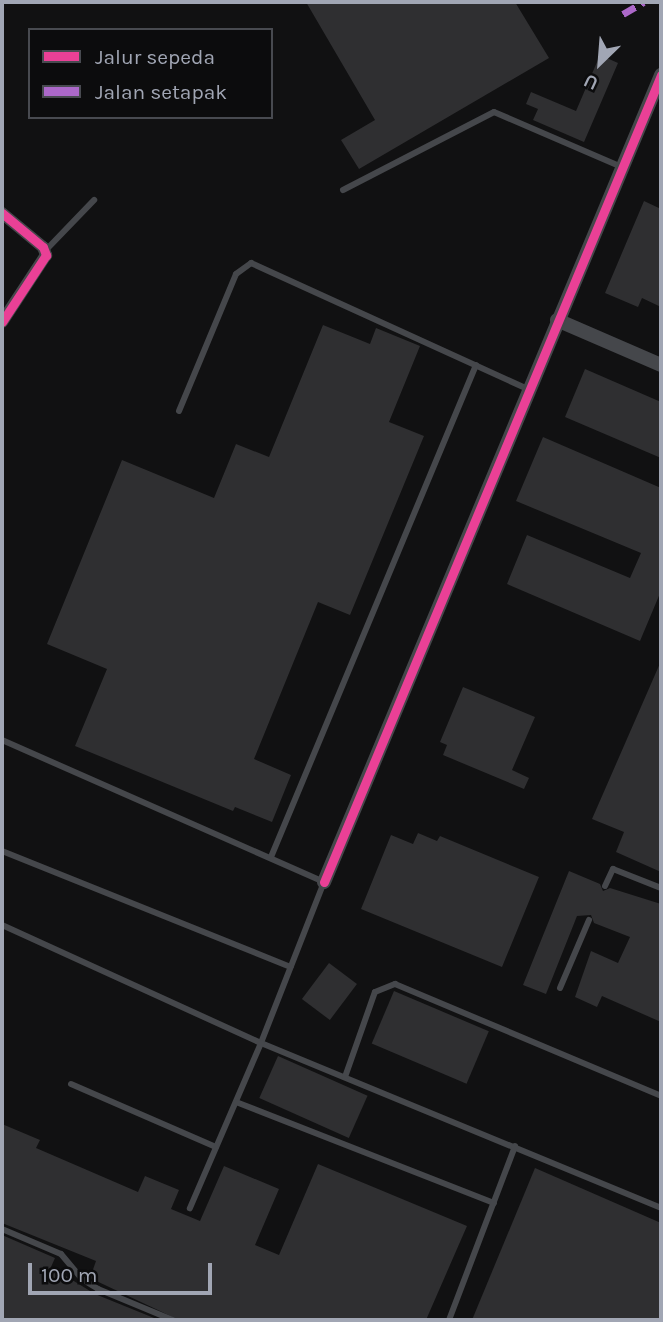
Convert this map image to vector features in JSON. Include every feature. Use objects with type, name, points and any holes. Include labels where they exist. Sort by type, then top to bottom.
[{"type":"street","points":[[324,882],[661,75]]},
{"type":"street","points":[[2,213],[46,251],[44,261],[2,322]]},
{"type":"street","points":[[557,320],[661,365]]},
{"type":"lane","points":[[343,190],[494,112],[624,167]]},
{"type":"lane","points":[[46,251],[94,200]]},
{"type":"lane","points":[[179,411],[236,274],[251,263],[530,390]]},
{"type":"lane","points":[[271,857],[477,365]]},
{"type":"lane","points":[[2,740],[324,882],[261,1043],[190,1208]]},
{"type":"lane","points":[[2,851],[291,967]]},
{"type":"lane","points":[[605,886],[613,869],[661,888]]},
{"type":"lane","points":[[559,988],[589,920]]},
{"type":"lane","points":[[2,925],[261,1043],[661,1208]]},
{"type":"lane","points":[[345,1077],[375,992],[395,984],[661,1096]]},
{"type":"lane","points":[[71,1084],[216,1147]]},
{"type":"lane","points":[[236,1102],[494,1203]]},
{"type":"lane","points":[[449,1320],[515,1146]]},
{"type":"lane","points":[[2,1229],[61,1254],[97,1289],[173,1320]]},
{"type":"building","points":[[306,2],[515,2],[549,58],[359,169],[341,140],[375,120]]},
{"type":"building","points":[[600,55],[618,63],[584,142],[533,120],[538,109],[526,104],[531,92],[576,111]]},
{"type":"building","points":[[644,201],[661,209],[661,307],[642,298],[638,307],[605,293]]},
{"type":"building","points":[[323,325],[370,344],[376,328],[420,346],[389,422],[424,436],[350,615],[318,602],[254,759],[291,775],[272,822],[235,807],[233,811],[75,746],[107,669],[47,644],[122,460],[214,498],[236,444],[269,457]]},
{"type":"building","points":[[585,369],[661,402],[661,458],[565,417]]},
{"type":"building","points":[[543,437],[661,488],[661,591],[640,641],[507,584],[527,535],[630,578],[641,553],[516,501]]},
{"type":"building","points":[[661,661],[661,872],[616,852],[624,832],[592,819]]},
{"type":"building","points":[[463,687],[535,717],[512,770],[529,778],[524,789],[443,755],[447,745],[440,742]]},
{"type":"building","points":[[418,833],[437,841],[440,836],[539,877],[502,967],[361,909],[391,835],[413,844]]},
{"type":"building","points":[[569,871],[600,884],[603,891],[610,888],[661,904],[661,1022],[602,996],[597,1007],[575,997],[591,951],[618,963],[630,937],[594,923],[591,915],[577,916],[546,994],[523,985]]},
{"type":"building","points":[[329,963],[357,984],[330,1020],[302,999]]},
{"type":"building","points":[[394,991],[489,1031],[467,1084],[372,1043]]},
{"type":"building","points":[[278,1056],[368,1096],[349,1138],[259,1098]]},
{"type":"building","points":[[2,1124],[40,1140],[36,1148],[138,1192],[145,1176],[179,1190],[171,1209],[200,1221],[224,1166],[279,1189],[255,1245],[279,1255],[318,1164],[467,1226],[426,1320],[179,1320],[90,1278],[96,1261],[2,1223]]},
{"type":"building","points":[[535,1168],[661,1223],[661,1320],[472,1320]]},
{"type":"building","points":[[2,1235],[55,1258],[51,1267],[95,1294],[159,1320],[2,1320]]},
{"type":"marked path","points":[[623,14],[644,2]]},
{"type":"cycle path","points":[[324,882],[661,75]]},
{"type":"cycle path","points":[[2,213],[43,247],[46,255],[2,322]]}]
